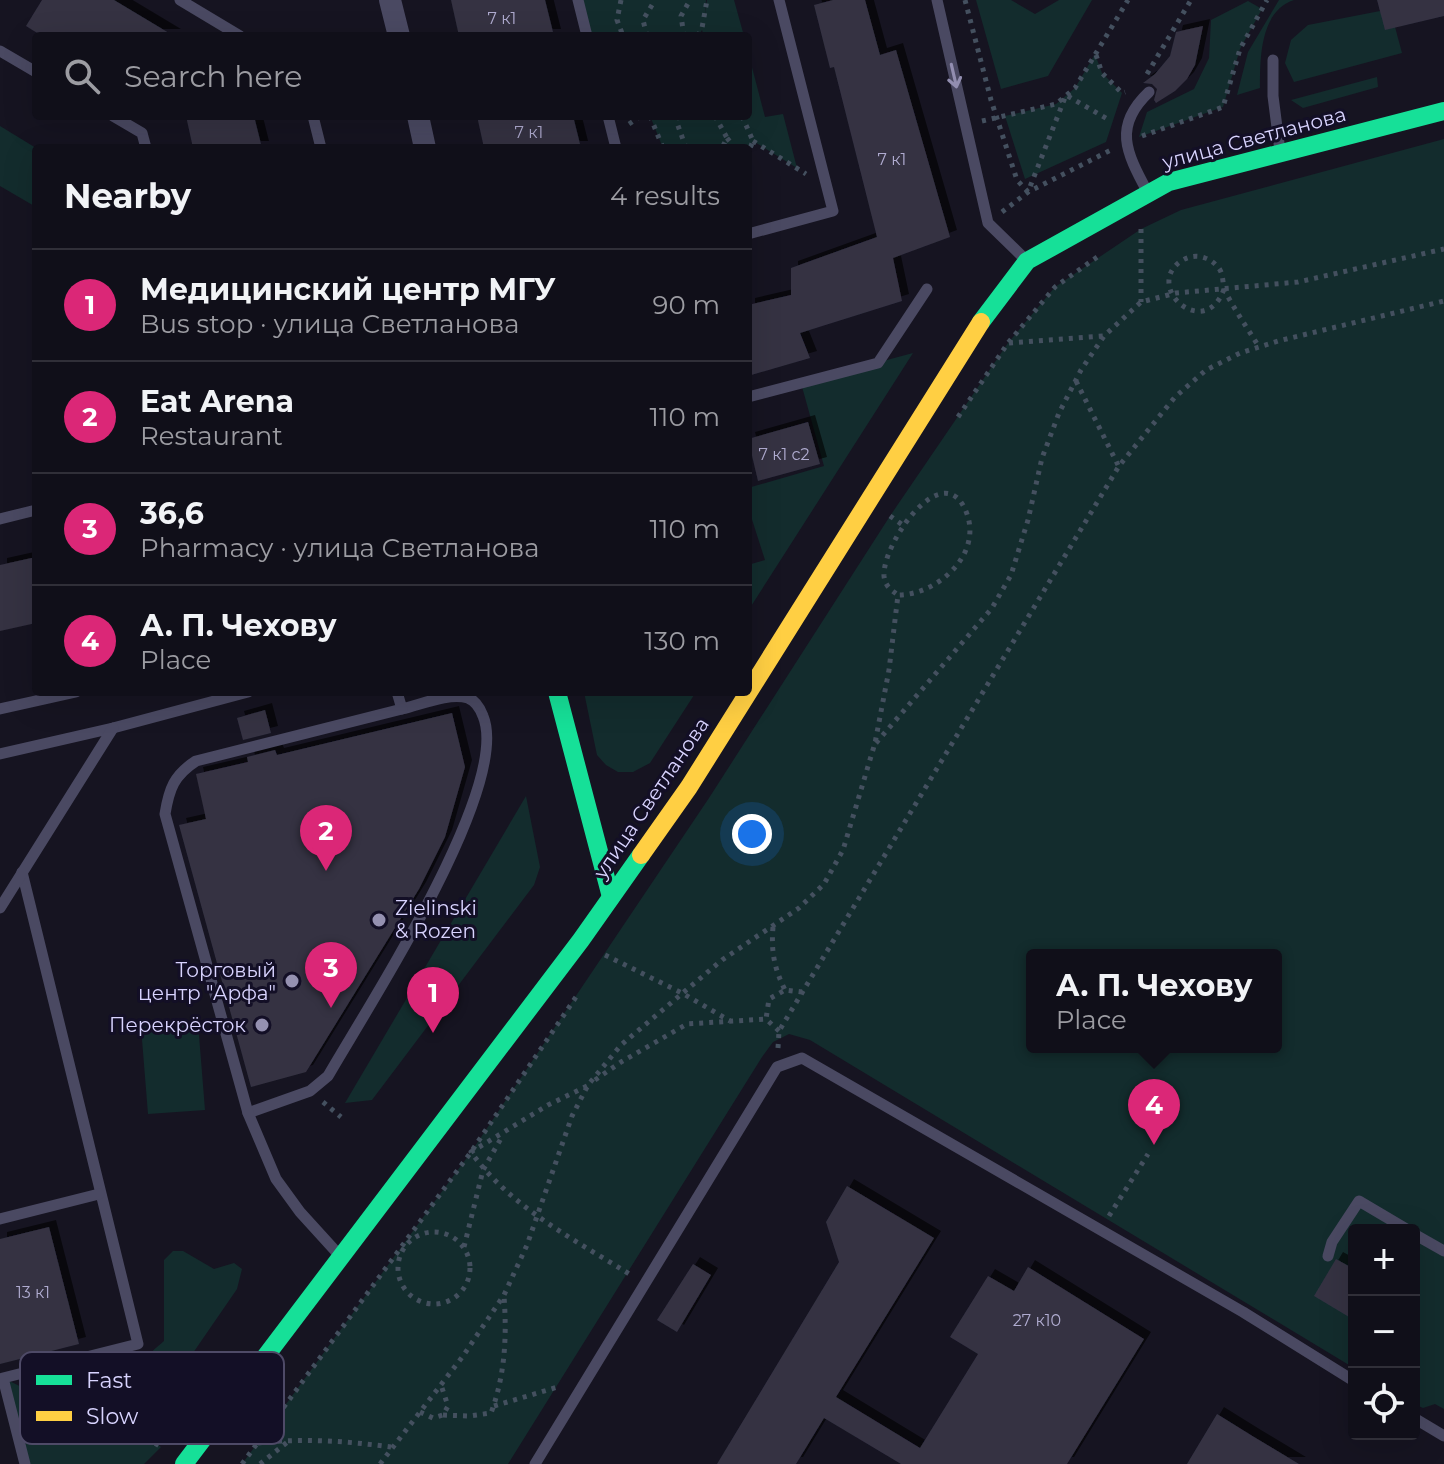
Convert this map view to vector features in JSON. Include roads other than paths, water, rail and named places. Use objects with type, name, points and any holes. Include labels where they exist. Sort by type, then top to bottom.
[{"type":"street","points":[[390,0],[398,32]]},
{"type":"street","name":"улица Светланова","points":[[752,687],[980,324],[1027,261],[1169,182],[1444,111]]},
{"type":"street","points":[[419,120],[424,144]]},
{"type":"street","points":[[558,696],[611,897]]},
{"type":"street","name":"улица Светланова","points":[[269,1352],[611,897],[689,787],[746,696]]},
{"type":"street","name":"улица Светланова","points":[[184,1464],[199,1444]]},
{"type":"lane","points":[[180,0],[233,32]]},
{"type":"lane","points":[[578,0],[586,32]]},
{"type":"lane","points":[[752,233],[833,211],[779,0]]},
{"type":"lane","points":[[937,0],[988,223],[1027,261]]},
{"type":"lane","points":[[0,51],[32,70]]},
{"type":"lane","points":[[1273,60],[1273,96],[1280,152]]},
{"type":"lane","points":[[1145,88],[1129,118],[1125,142],[1149,194]]},
{"type":"lane","points":[[120,120],[142,133],[145,144]]},
{"type":"lane","points":[[314,120],[320,144]]},
{"type":"lane","points":[[609,120],[615,144]]},
{"type":"lane","points":[[752,396],[878,363],[927,289]]},
{"type":"lane","points":[[0,519],[32,511]]},
{"type":"lane","points":[[0,709],[58,696]]},
{"type":"lane","points":[[0,754],[233,696]]},
{"type":"lane","points":[[398,696],[402,709]]},
{"type":"lane","points":[[248,1113],[310,1091],[328,1076],[461,838],[489,747],[485,719],[478,704],[468,698],[453,697],[196,761],[181,771],[168,790],[165,814],[248,1113],[276,1179],[300,1212],[341,1258]]},
{"type":"lane","points":[[0,908],[113,728]]},
{"type":"lane","points":[[22,872],[138,1344],[106,1352]]},
{"type":"lane","points":[[535,1464],[777,1067],[802,1058],[1243,1312],[1348,1377]]},
{"type":"lane","points":[[0,1219],[99,1194]]},
{"type":"lane","points":[[1328,1256],[1332,1242],[1359,1201],[1398,1224]]},
{"type":"lane","points":[[1420,1237],[1444,1251]]},
{"type":"lane","points":[[20,1374],[3,1378],[25,1464]]},
{"type":"lane","points":[[1420,1422],[1444,1436]]},
{"type":"place","name":"Eat Arena","points":[[326,871]]},
{"type":"place","name":"Zielinski & Rozen","points":[[379,920]]},
{"type":"place","name":"Торговый центр \"Арфа\"","points":[[292,981]]},
{"type":"place","name":"36,6","points":[[331,1008]]},
{"type":"place","name":"Перекрёсток","points":[[262,1025]]},
{"type":"place","name":"Медицинский центр МГУ","points":[[433,1033]]},
{"type":"place","name":"А. П. Чехову","points":[[1154,1145]]}]
